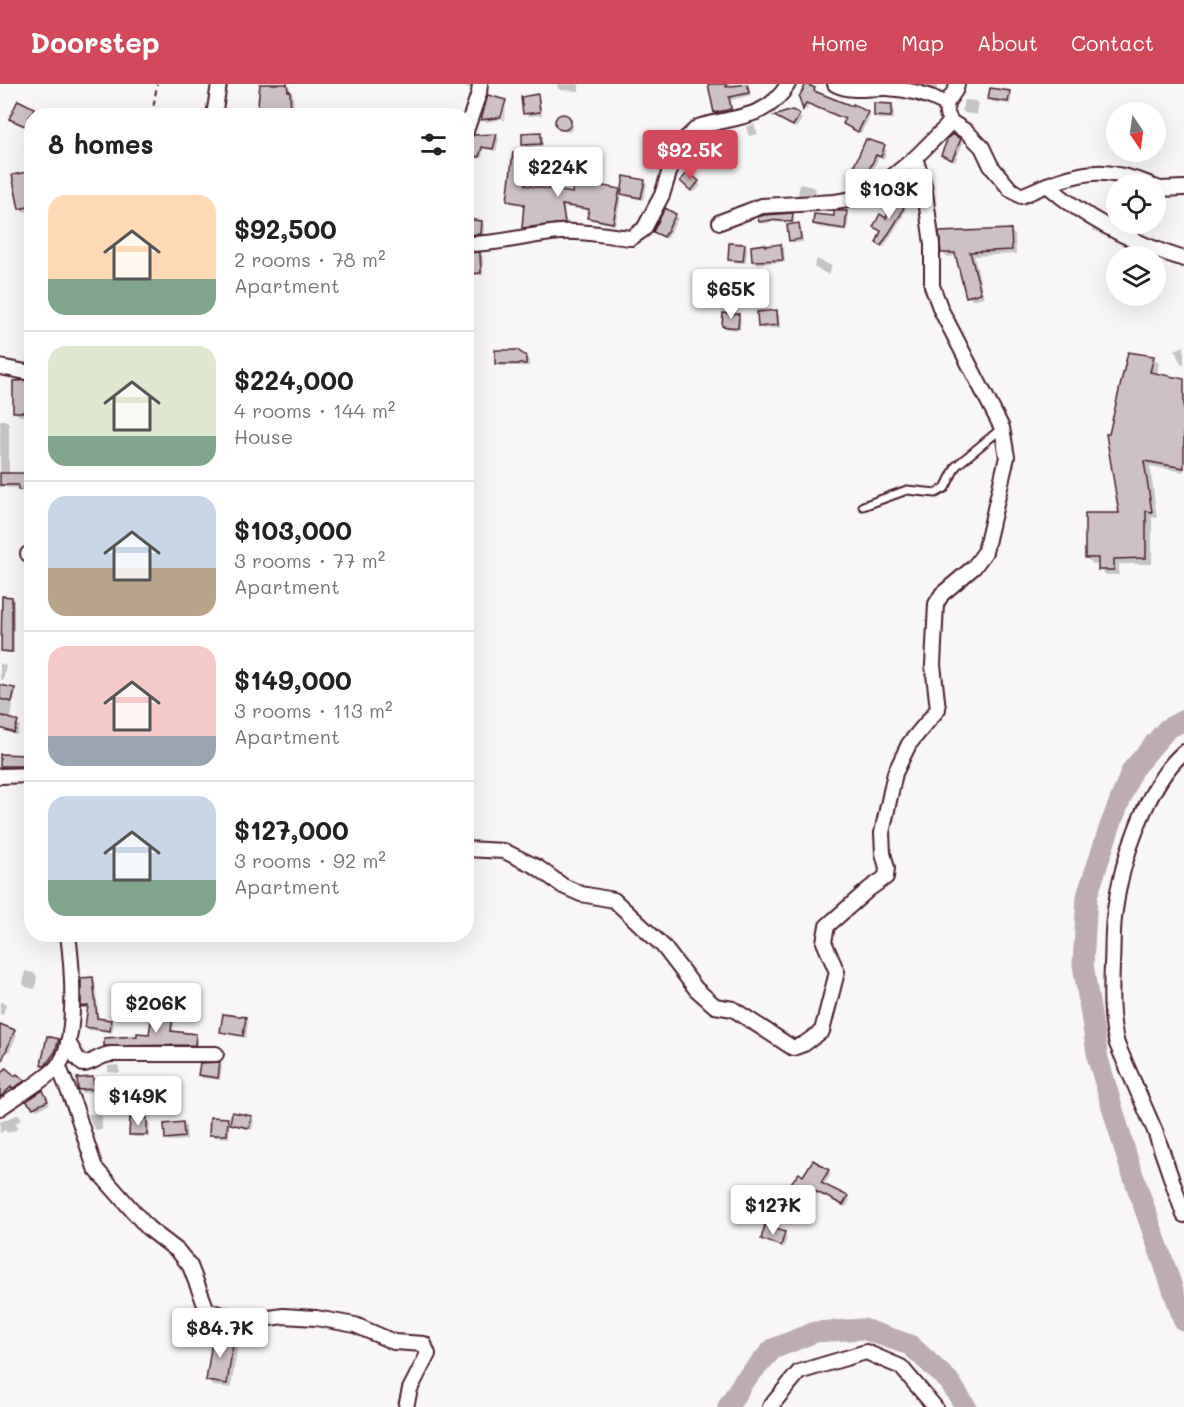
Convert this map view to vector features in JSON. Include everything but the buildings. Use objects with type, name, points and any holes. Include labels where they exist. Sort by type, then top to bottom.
[{"type":"street","points":[[215,108],[219,84]]},
{"type":"street","points":[[474,108],[480,84]]},
{"type":"street","points":[[474,244],[491,244],[560,232],[631,238],[644,229],[662,195],[674,157],[690,133],[698,127],[761,110],[776,102],[788,84]]},
{"type":"street","points":[[835,84],[857,89],[886,88],[915,92],[932,96],[946,104]]},
{"type":"street","points":[[957,84],[946,104],[951,122],[967,132],[981,147],[991,166],[1010,189],[1021,196],[1071,176],[1092,172],[1116,174]]},
{"type":"street","points":[[720,222],[762,206],[835,202],[863,197],[872,193],[915,158],[951,122]]},
{"type":"street","points":[[474,849],[504,851],[537,867],[563,886],[581,894],[614,900],[663,946],[696,990],[715,1006],[732,1009],[793,1048],[804,1044],[822,1031],[837,972],[824,942],[827,926],[886,877],[887,868],[883,853],[882,833],[895,773],[909,744],[938,709],[933,665],[936,604],[942,594],[974,567],[985,552],[1007,457],[1002,428],[941,310],[932,286],[932,244],[924,185],[915,158]]},
{"type":"street","points":[[1047,185],[1092,220],[1125,237],[1184,259]]},
{"type":"street","points":[[1166,189],[1184,188]]},
{"type":"street","points":[[0,367],[24,370]]},
{"type":"street","points":[[1184,752],[1174,760],[1144,808],[1119,881],[1114,912],[1111,994],[1113,1029],[1117,1044],[1155,1131],[1184,1215]]},
{"type":"street","points":[[0,776],[24,775]]},
{"type":"street","points":[[0,1108],[58,1065],[68,1042],[73,971],[69,942]]},
{"type":"street","points":[[68,1042],[83,1064],[111,1054],[216,1054]]},
{"type":"street","points":[[58,1065],[75,1107],[95,1168],[148,1228],[178,1251],[190,1266],[207,1310],[222,1315],[257,1320],[283,1316],[316,1318],[355,1325],[394,1342],[424,1344],[428,1354],[410,1389],[406,1407]]},
{"type":"street","points":[[770,1407],[799,1372],[866,1352],[901,1367],[935,1407]]},
{"type":"lane","points":[[863,506],[907,490],[936,494],[945,488],[956,466],[1002,428]]},
{"type":"path","points":[[154,108],[158,84]]},
{"type":"waterway","points":[[1184,720],[1167,729],[1132,770],[1110,826],[1087,896],[1083,964],[1098,1059],[1128,1161],[1184,1321]]},
{"type":"waterway","points":[[728,1407],[743,1382],[773,1349],[815,1332],[863,1329],[910,1345],[949,1381],[966,1407]]}]
